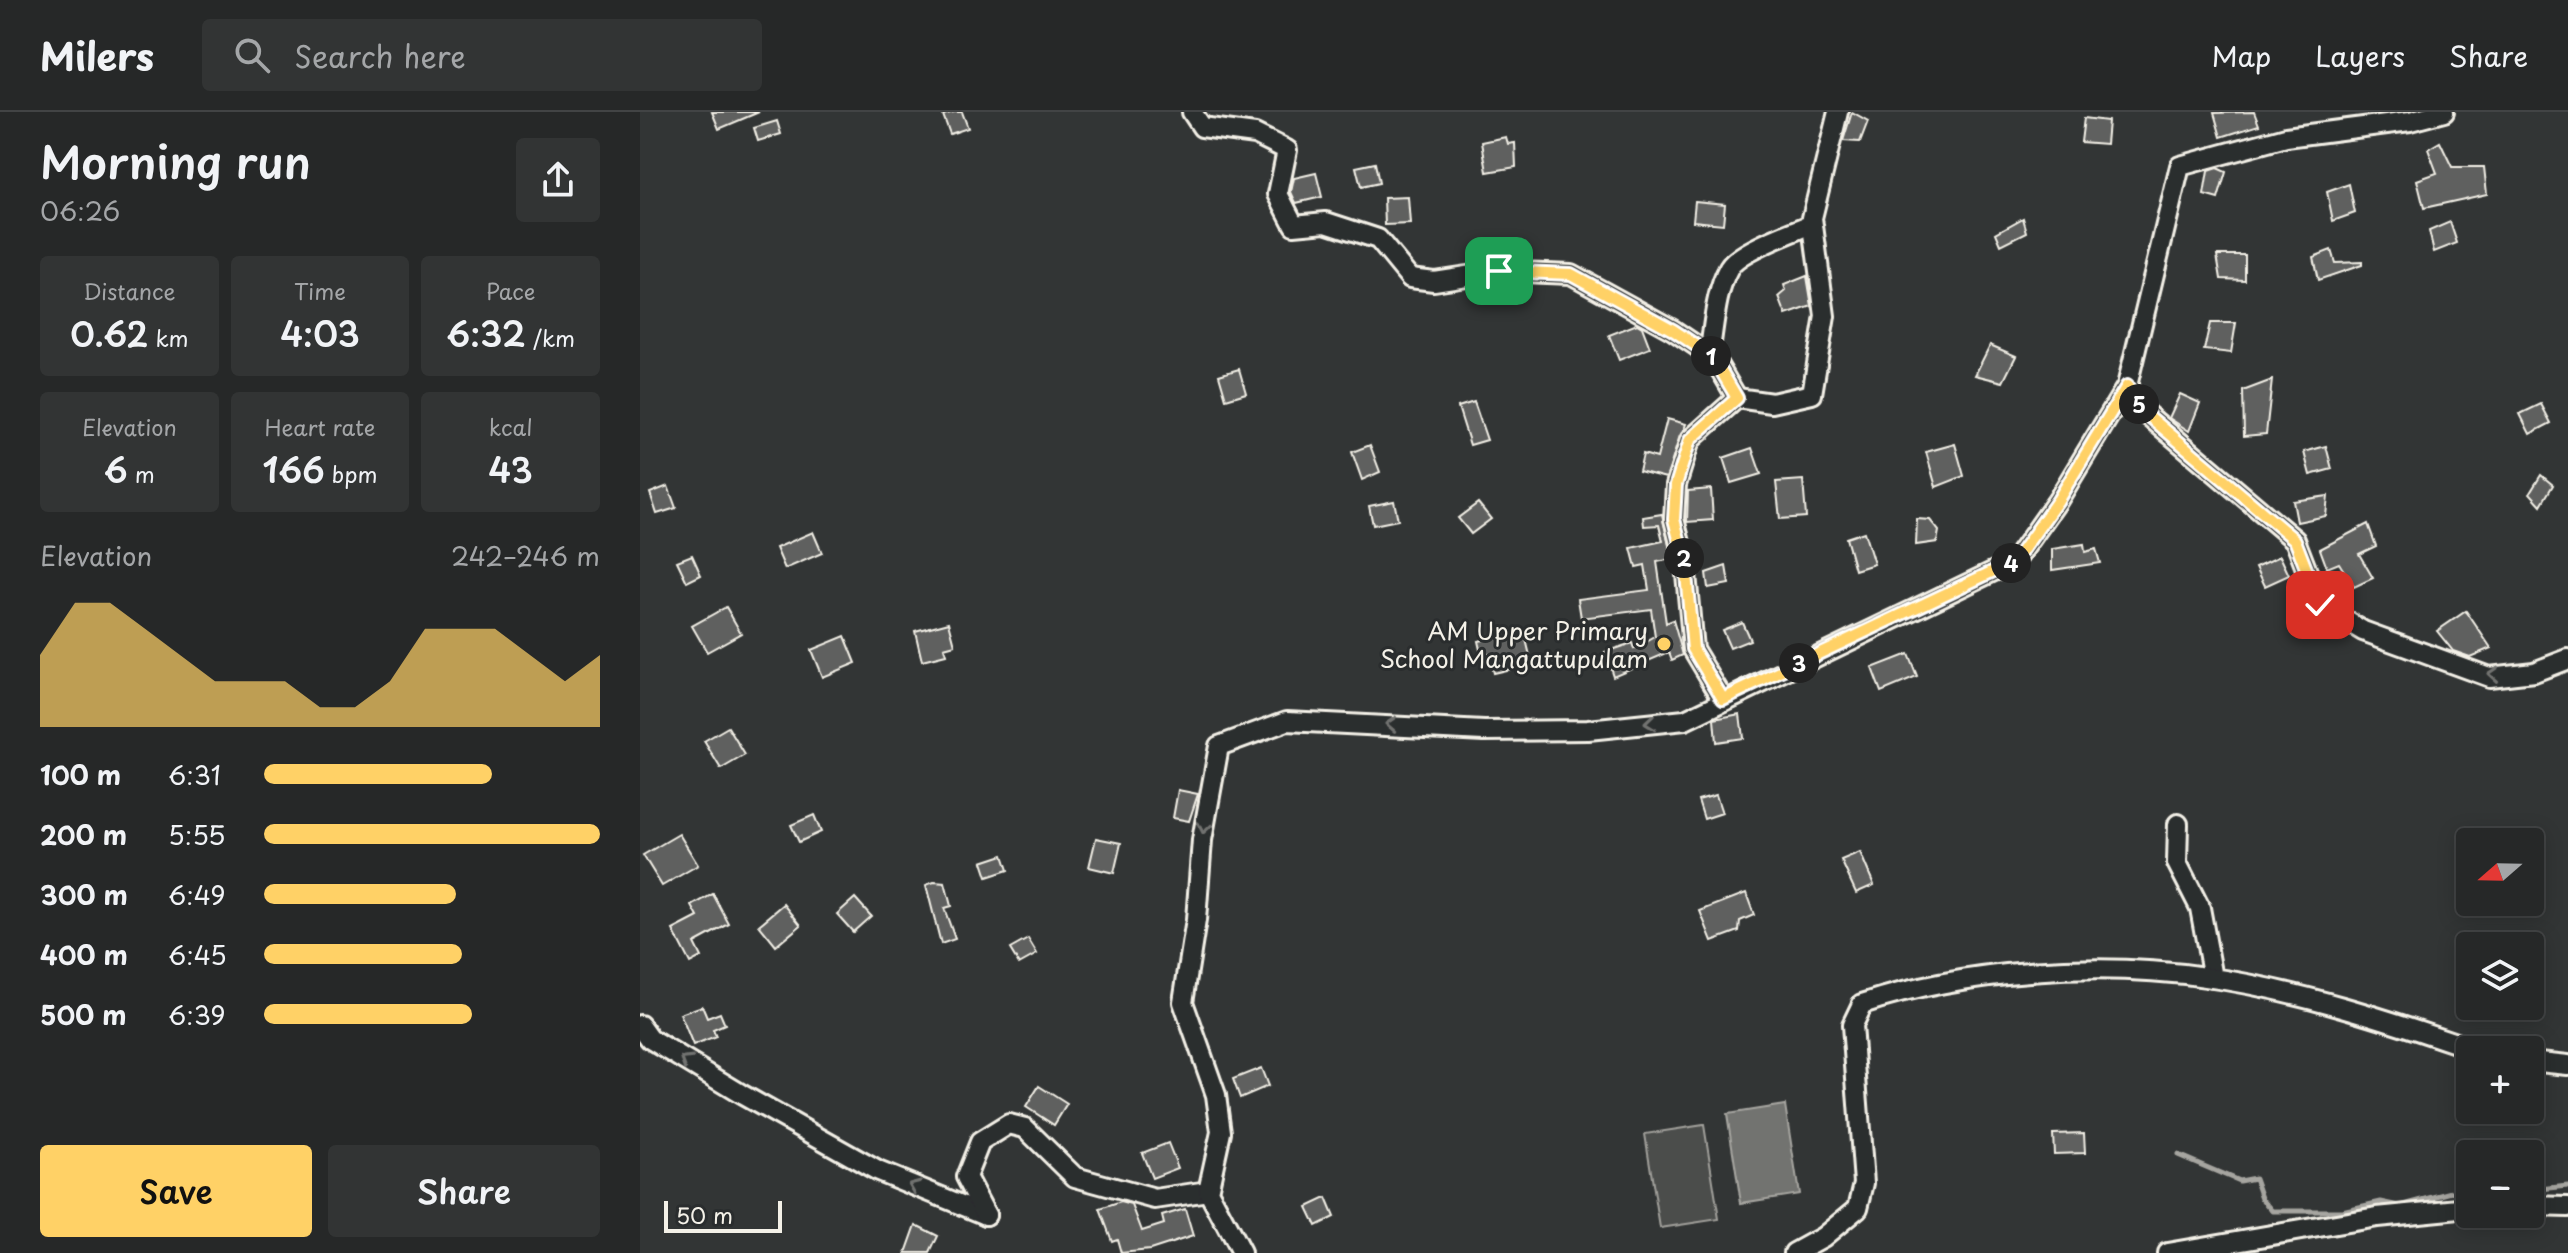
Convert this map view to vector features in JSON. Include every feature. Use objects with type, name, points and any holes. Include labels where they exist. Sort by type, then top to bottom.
[{"type":"street","points":[[1192,112],[1202,127],[1255,134],[1287,150],[1278,194],[1294,225],[1326,222],[1378,239],[1410,278],[1434,281],[1499,271],[1571,274],[1673,330],[1709,355],[1737,398],[1772,403],[1812,394],[1825,316],[1812,224],[1838,112]]},
{"type":"street","points":[[1241,1253],[1208,1191],[1221,1132],[1216,1095],[1183,1002],[1196,920],[1202,840],[1219,746],[1287,721],[1484,731],[1588,730],[1685,720],[1723,699],[2015,561],[2058,500],[2127,386],[2180,166],[2286,137],[2410,121],[2444,112]]},
{"type":"street","points":[[1709,355],[1721,291],[1730,265],[1775,239],[1812,224]]},
{"type":"street","points":[[2127,386],[2144,412],[2295,540],[2320,605],[2363,631],[2489,677],[2534,672],[2568,659]]},
{"type":"street","points":[[1723,699],[1693,649],[1685,563],[1674,519],[1675,496],[1690,440],[1737,398]]},
{"type":"street","points":[[2178,824],[2177,863],[2200,908],[2213,978]]},
{"type":"street","points":[[1794,1253],[1823,1237],[1858,1208],[1864,1183],[1852,1025],[1862,1004],[1899,992],[1993,977],[2112,969],[2213,978],[2371,1014],[2456,1043]]},
{"type":"street","points":[[640,1025],[650,1039],[728,1087],[878,1171],[986,1215],[966,1177],[980,1142],[1009,1124],[1025,1128],[1075,1177],[1155,1199],[1208,1191]]},
{"type":"street","points":[[2544,1062],[2568,1065]]},
{"type":"street","points":[[2544,1206],[2568,1207]]},
{"type":"street","points":[[2167,1253],[2253,1235],[2456,1209]]},
{"type":"shaded area","points":[[1785,1105],[1799,1194],[1741,1203],[1727,1114]]},
{"type":"shaded area","points":[[1704,1125],[1719,1219],[1660,1228],[1645,1134]]},
{"type":"building","points":[[712,112],[759,112],[719,129]]},
{"type":"building","points":[[962,112],[968,128],[950,134],[943,115]]},
{"type":"building","points":[[1852,112],[1868,121],[1860,142],[1843,141]]},
{"type":"building","points":[[2254,112],[2259,125],[2221,137],[2214,113]]},
{"type":"building","points":[[2084,118],[2108,121],[2106,144],[2081,142]]},
{"type":"building","points":[[777,121],[781,134],[758,141],[754,128]]},
{"type":"building","points":[[1506,137],[1508,144],[1515,143],[1516,167],[1487,172],[1482,142]]},
{"type":"building","points":[[2440,142],[2452,167],[2484,167],[2487,194],[2424,208],[2417,180],[2437,173],[2428,149]]},
{"type":"building","points":[[1375,163],[1379,183],[1361,187],[1356,167]]},
{"type":"building","points":[[2217,168],[2226,172],[2218,199],[2204,195],[2208,171]]},
{"type":"building","points":[[1316,173],[1322,197],[1296,203],[1291,192],[1294,178]]},
{"type":"building","points":[[2349,184],[2355,213],[2333,221],[2327,192]]},
{"type":"building","points":[[1408,197],[1410,224],[1385,225],[1384,198]]},
{"type":"building","points":[[1695,201],[1725,204],[1723,224],[1693,221]]},
{"type":"building","points":[[2023,218],[2027,232],[2001,245],[1996,233]]},
{"type":"building","points":[[2450,222],[2457,243],[2434,252],[2429,231]]},
{"type":"building","points":[[2331,250],[2335,263],[2362,262],[2362,265],[2318,280],[2313,257]]},
{"type":"building","points":[[2217,255],[2245,255],[2245,280],[2221,279]]},
{"type":"building","points":[[1807,276],[1812,306],[1786,315],[1779,297],[1786,291],[1784,285]]},
{"type":"building","points":[[2210,323],[2236,323],[2231,353],[2204,350]]},
{"type":"building","points":[[1637,324],[1642,327],[1650,348],[1619,360],[1609,335]]},
{"type":"building","points":[[1990,345],[2016,356],[2003,382],[1975,375]]},
{"type":"building","points":[[1239,369],[1246,393],[1226,399],[1219,375]]},
{"type":"building","points":[[2272,380],[2266,434],[2244,436],[2243,391]]},
{"type":"building","points":[[2180,394],[2200,403],[2189,431],[2169,418]]},
{"type":"building","points":[[1474,402],[1487,440],[1470,445],[1458,407]]},
{"type":"building","points":[[2541,404],[2551,423],[2530,434],[2520,414]]},
{"type":"building","points":[[1667,419],[1686,424],[1666,478],[1639,471],[1643,454],[1657,458]]},
{"type":"building","points":[[1955,444],[1964,476],[1936,487],[1926,452]]},
{"type":"building","points":[[1370,445],[1380,472],[1362,480],[1352,452]]},
{"type":"building","points":[[2326,446],[2332,469],[2310,475],[2304,452]]},
{"type":"building","points":[[1752,448],[1761,474],[1731,483],[1723,458]]},
{"type":"building","points":[[2541,475],[2553,485],[2541,505],[2530,493]]},
{"type":"building","points":[[1803,480],[1806,517],[1780,519],[1776,482]]},
{"type":"building","points":[[668,486],[676,508],[657,514],[650,493]]},
{"type":"building","points":[[1711,489],[1713,520],[1687,522],[1688,491]]},
{"type":"building","points":[[2328,496],[2326,516],[2297,522],[2293,501]]},
{"type":"building","points":[[1394,501],[1398,520],[1373,525],[1369,506]]},
{"type":"building","points":[[1478,503],[1491,519],[1471,534],[1458,518]]},
{"type":"building","points":[[1662,514],[1672,559],[1657,562],[1666,623],[1673,620],[1683,655],[1672,660],[1669,652],[1613,676],[1605,652],[1632,643],[1634,649],[1655,637],[1651,609],[1581,618],[1578,599],[1649,590],[1645,565],[1636,567],[1631,548],[1663,541],[1659,525],[1644,526],[1643,517]]},
{"type":"building","points":[[1917,519],[1930,520],[1939,531],[1937,542],[1916,545]]},
{"type":"building","points":[[2368,524],[2376,546],[2359,554],[2373,578],[2354,587],[2339,563],[2327,568],[2320,549]]},
{"type":"building","points":[[813,532],[822,553],[785,569],[776,548]]},
{"type":"building","points":[[1864,532],[1874,564],[1855,570],[1846,538]]},
{"type":"building","points":[[2084,544],[2085,552],[2096,549],[2100,563],[2052,570],[2052,549]]},
{"type":"building","points":[[692,555],[701,575],[687,582],[677,561]]},
{"type":"building","points":[[2280,556],[2289,575],[2265,586],[2256,567]]},
{"type":"building","points":[[1726,566],[1729,584],[1708,588],[1706,573]]},
{"type":"building","points":[[726,607],[741,633],[707,652],[692,626]]},
{"type":"building","points":[[2466,611],[2491,648],[2470,657],[2453,651],[2437,631]]},
{"type":"building","points":[[949,622],[955,645],[944,648],[946,655],[922,661],[915,631]]},
{"type":"building","points":[[1742,622],[1750,640],[1730,648],[1722,630]]},
{"type":"building","points":[[1524,631],[1532,664],[1493,673],[1488,653],[1481,654],[1478,641]]},
{"type":"building","points":[[845,636],[856,663],[822,677],[811,650]]},
{"type":"building","points":[[1908,654],[1917,677],[1881,692],[1872,668]]},
{"type":"building","points":[[1740,714],[1743,738],[1716,742],[1714,719]]},
{"type":"building","points":[[728,727],[745,755],[721,769],[704,741]]},
{"type":"building","points":[[1178,790],[1198,794],[1189,821],[1173,818]]},
{"type":"building","points":[[1716,795],[1722,813],[1704,819],[1698,800]]},
{"type":"building","points":[[814,815],[821,832],[799,842],[791,825]]},
{"type":"building","points":[[679,834],[698,865],[662,886],[643,855]]},
{"type":"building","points":[[1096,838],[1121,843],[1114,873],[1089,867]]},
{"type":"building","points":[[1860,852],[1874,885],[1856,893],[1841,860]]},
{"type":"building","points":[[1003,855],[1008,870],[987,877],[982,862]]},
{"type":"building","points":[[945,883],[951,906],[944,908],[955,939],[941,944],[926,885]]},
{"type":"building","points":[[1746,893],[1754,915],[1740,921],[1739,931],[1712,941],[1700,911]]},
{"type":"building","points":[[713,894],[729,924],[694,943],[701,957],[690,963],[673,930],[698,917],[692,906]]},
{"type":"building","points":[[855,898],[871,916],[853,932],[837,914]]},
{"type":"building","points":[[784,904],[801,925],[776,946],[759,925]]},
{"type":"building","points":[[1028,939],[1037,954],[1019,964],[1010,949]]},
{"type":"building","points":[[702,1006],[707,1018],[720,1013],[725,1025],[713,1030],[716,1037],[693,1046],[680,1014]]},
{"type":"building","points":[[1261,1068],[1268,1086],[1240,1098],[1233,1079]]},
{"type":"building","points":[[1039,1086],[1067,1104],[1054,1125],[1026,1107]]},
{"type":"building","points":[[2084,1133],[2085,1153],[2054,1154],[2053,1134]]},
{"type":"building","points":[[1168,1143],[1178,1168],[1152,1178],[1142,1153]]},
{"type":"building","points":[[1326,1198],[1334,1217],[1316,1226],[1307,1207]]},
{"type":"building","points":[[1121,1202],[1132,1205],[1142,1231],[1164,1224],[1162,1216],[1185,1209],[1193,1236],[1150,1250],[1121,1253],[1117,1239],[1112,1241],[1100,1209]]},
{"type":"building","points":[[916,1225],[938,1236],[930,1253],[906,1253]]},
{"type":"waterway","points":[[2178,1155],[2239,1181],[2255,1178],[2262,1198],[2273,1211],[2342,1211],[2381,1202],[2400,1206],[2456,1191]]},
{"type":"waterway","points":[[2544,1189],[2568,1186]]},
{"type":"place","name":"AM Upper Primary School Mangattupulam","points":[[1664,644]]},
{"type":"route","points":[[1499,271],[1571,274],[1673,330],[1713,357],[1737,398],[1690,440],[1676,485],[1674,519],[1685,563],[1693,649],[1723,699],[2015,561],[2058,500],[2127,386],[2144,412],[2295,540],[2320,605]]}]
